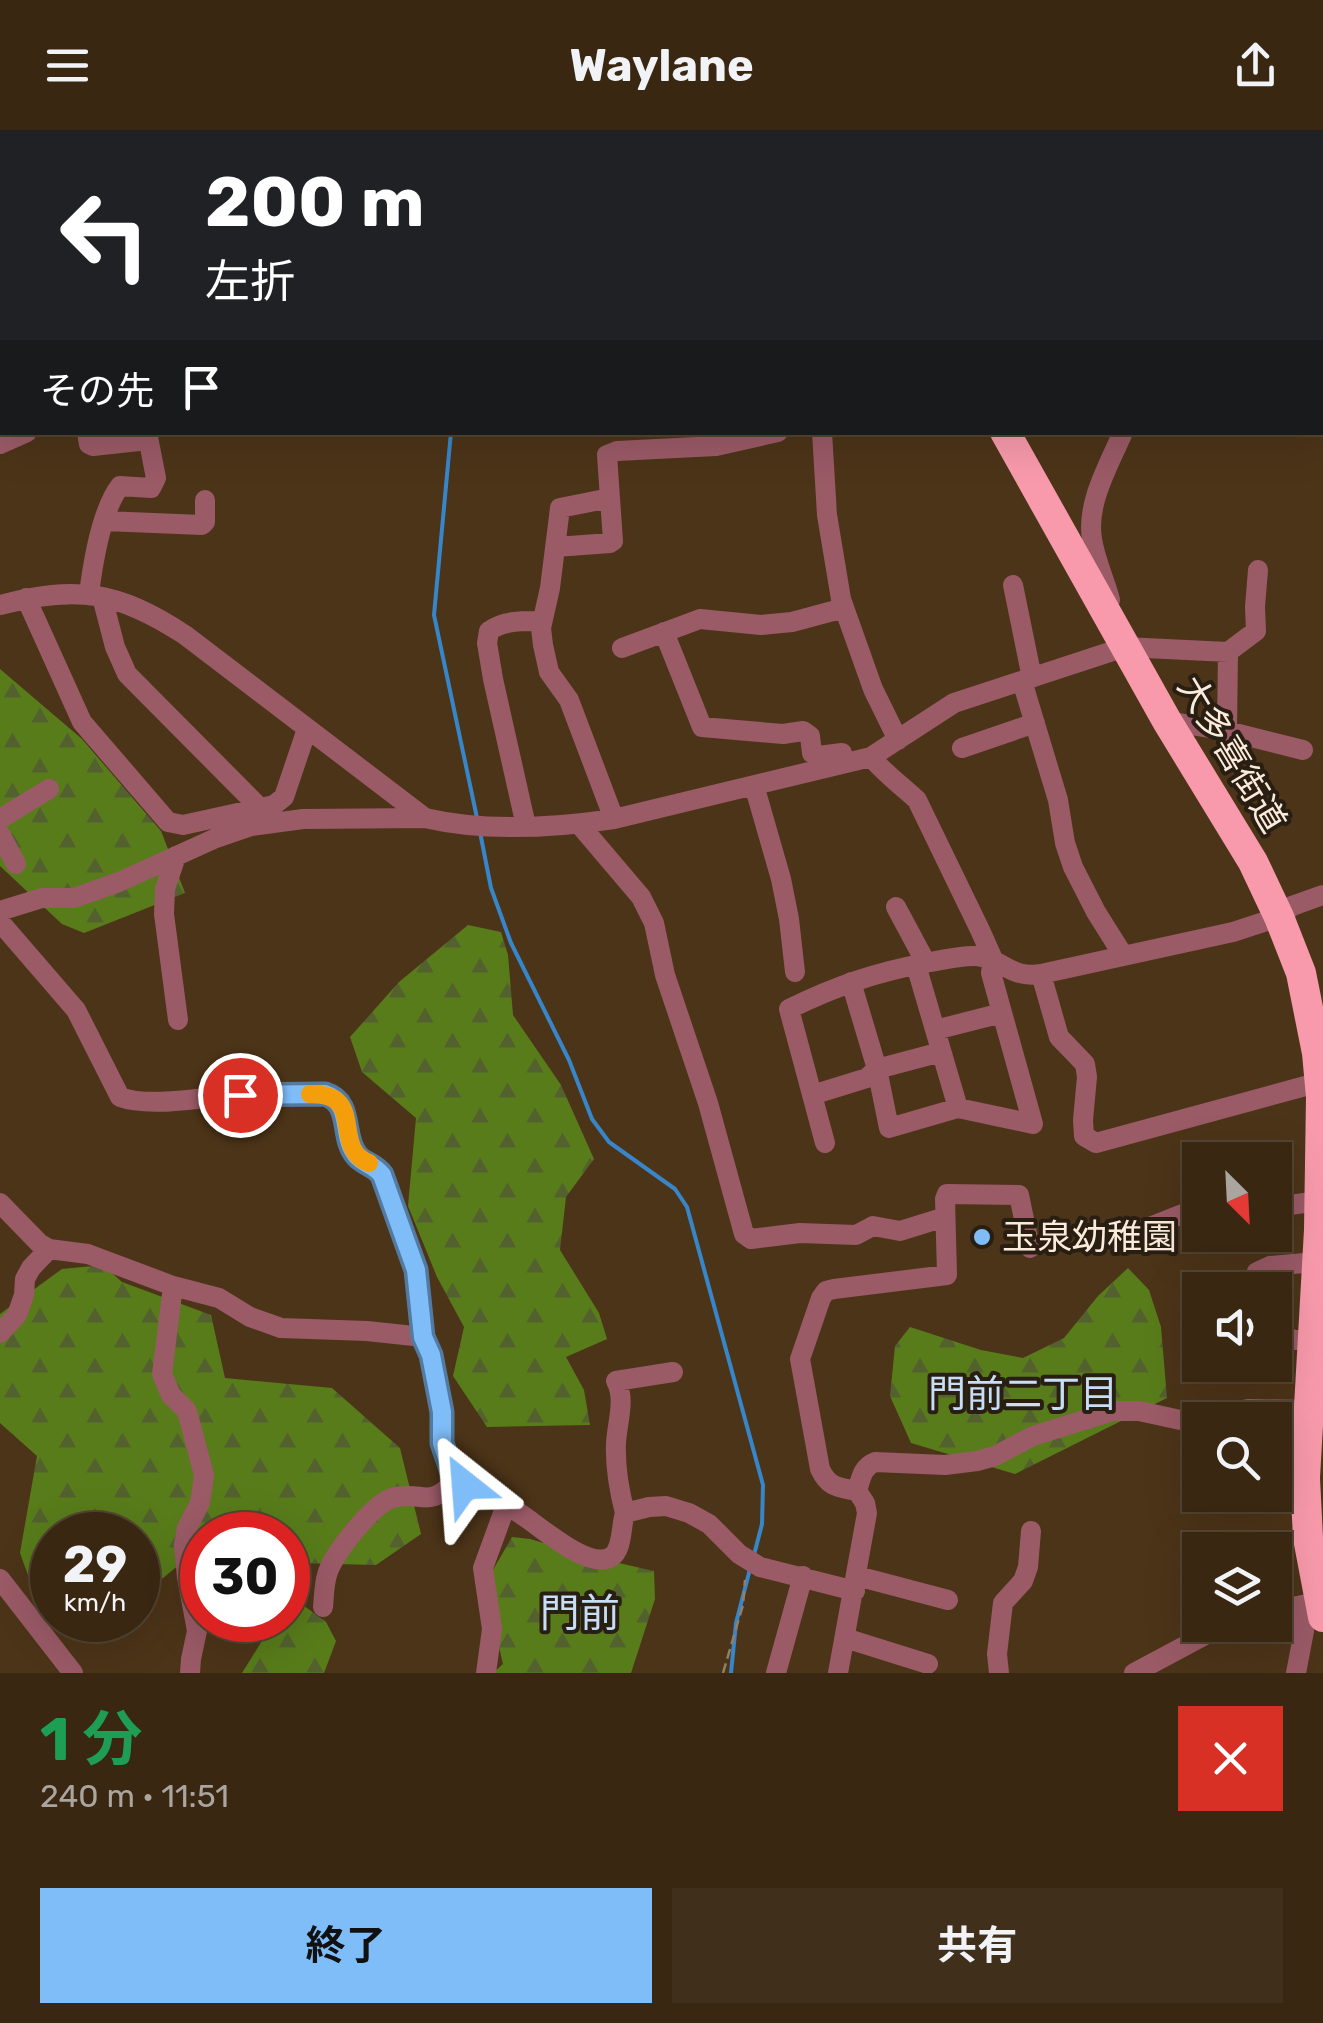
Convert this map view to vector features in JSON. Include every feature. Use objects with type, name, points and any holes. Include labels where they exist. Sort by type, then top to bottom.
[{"type":"highway","name":"大多喜街道","points":[[1007,435],[1168,721],[1253,862],[1301,973],[1320,1082],[1320,1220],[1312,1340],[1316,1372],[1308,1410],[1305,1478],[1316,1599]]},
{"type":"street","points":[[88,435],[93,446],[148,436],[156,478],[151,488],[120,486],[112,499],[92,568],[95,595],[114,647],[128,674],[260,808]]},
{"type":"street","points":[[556,547],[612,541],[608,455],[629,442],[754,435]]},
{"type":"street","points":[[822,435],[827,515],[844,608],[873,690],[897,738]]},
{"type":"street","points":[[1120,637],[1090,526],[1097,492],[1121,435]]},
{"type":"street","points":[[610,498],[560,508],[542,645],[549,672],[568,700],[614,819]]},
{"type":"street","points":[[105,521],[202,524],[205,500]]},
{"type":"street","points":[[0,911],[42,898],[74,898],[252,826],[303,819],[425,818],[449,824],[578,824],[614,819],[871,757],[954,704],[1027,679],[1120,637],[1228,652],[1256,631],[1258,570]]},
{"type":"street","points":[[1013,584],[1035,723],[1058,800],[1065,843],[1096,912],[1123,956]]},
{"type":"street","points":[[0,605],[26,598],[95,595],[154,615],[425,818]]},
{"type":"street","points":[[26,598],[82,722],[168,822],[183,825],[274,804],[284,797],[307,729]]},
{"type":"street","points":[[622,648],[700,619],[761,625],[792,622],[844,608]]},
{"type":"street","points":[[526,826],[487,643],[489,632],[496,627],[542,622]]},
{"type":"street","points":[[664,632],[702,727],[783,734],[804,730],[810,736],[812,752],[818,756],[897,738]]},
{"type":"street","points":[[1227,730],[1228,652]]},
{"type":"street","points":[[1168,721],[1227,730],[1303,750]]},
{"type":"street","points":[[962,748],[1035,723]]},
{"type":"street","points":[[850,982],[878,1068],[889,1128],[958,1108],[1032,1124],[991,973],[993,959],[917,800],[886,776],[871,757]]},
{"type":"street","points":[[754,785],[781,879],[795,972]]},
{"type":"street","points":[[0,819],[50,789]]},
{"type":"street","points":[[578,824],[641,898],[654,924],[665,975],[708,1103],[744,1234],[750,1239],[800,1233],[856,1235],[873,1226],[900,1231],[945,1217]]},
{"type":"street","points":[[176,856],[164,889],[164,914],[178,1020]]},
{"type":"street","points":[[825,1143],[790,1009],[878,972],[974,955],[993,959],[1013,973],[1029,976],[1192,942],[1279,918],[1292,906],[1323,895]]},
{"type":"street","points":[[896,907],[921,964],[958,1108]]},
{"type":"street","points":[[0,922],[76,1010],[120,1097],[147,1102],[325,1094],[340,1103],[353,1151],[359,1160],[377,1167],[382,1175],[416,1270],[423,1337],[431,1355],[442,1412],[442,1443],[457,1480],[506,1505],[592,1560],[611,1557],[616,1552],[626,1513],[617,1482],[616,1444],[622,1390],[616,1381],[673,1372]]},
{"type":"street","points":[[1041,974],[1059,1037],[1085,1064],[1084,1136],[1096,1143],[1320,1082]]},
{"type":"street","points":[[935,1030],[1002,1012]]},
{"type":"street","points":[[812,1095],[867,1078],[878,1068],[941,1052]]},
{"type":"street","points":[[838,1673],[868,1513],[857,1491],[832,1486],[820,1469],[800,1359],[822,1298],[826,1291],[947,1274],[946,1194],[1019,1195],[1030,1248]]},
{"type":"street","points":[[0,1203],[49,1249],[88,1254],[173,1286],[219,1298],[250,1317],[281,1328],[423,1337]]},
{"type":"street","points":[[1292,1211],[1320,1220]]},
{"type":"street","points":[[1093,1239],[1137,1232],[1182,1215]]},
{"type":"street","points":[[0,1334],[17,1315],[30,1268],[49,1249]]},
{"type":"street","points":[[1257,1272],[1270,1266],[1316,1262]]},
{"type":"street","points":[[173,1286],[162,1374],[171,1395],[188,1411],[204,1475],[200,1503],[187,1528],[184,1546],[197,1631],[190,1660],[192,1672]]},
{"type":"street","points":[[1292,1339],[1312,1340]]},
{"type":"street","points":[[857,1491],[864,1470],[876,1462],[945,1466],[977,1461],[1033,1436],[1113,1411],[1140,1410],[1185,1421],[1248,1409],[1308,1410]]},
{"type":"street","points":[[323,1607],[327,1573],[336,1554],[381,1504],[395,1497],[442,1495],[457,1480]]},
{"type":"street","points":[[486,1673],[492,1629],[483,1568],[506,1505]]},
{"type":"street","points":[[626,1513],[666,1506],[709,1524],[760,1567],[948,1600]]},
{"type":"street","points":[[999,1673],[1003,1603],[1023,1581],[1032,1531]]},
{"type":"street","points":[[776,1673],[803,1576]]},
{"type":"street","points":[[0,1578],[72,1673]]},
{"type":"street","points":[[1292,1606],[1316,1599]]},
{"type":"street","points":[[1296,1673],[1304,1631],[1316,1599]]},
{"type":"street","points":[[845,1638],[928,1664]]},
{"type":"street","points":[[1134,1673],[1192,1642]]},
{"type":"path","points":[[723,1673],[743,1605],[746,1558]]},
{"type":"green space","points":[[0,669],[82,739],[161,831],[185,893],[84,933],[62,924],[0,866]]},
{"type":"green space","points":[[468,925],[501,932],[508,955],[513,1015],[561,1085],[594,1159],[566,1197],[560,1250],[599,1313],[607,1339],[566,1357],[584,1390],[590,1425],[487,1427],[453,1376],[464,1327],[437,1277],[408,1206],[416,1118],[362,1072],[350,1037],[399,982]]},
{"type":"green space","points":[[103,1265],[122,1282],[211,1315],[225,1378],[332,1388],[400,1448],[421,1534],[376,1565],[310,1563],[310,1512],[180,1512],[180,1564],[160,1580],[160,1512],[30,1512],[30,1581],[20,1553],[37,1456],[0,1423],[0,1314],[62,1269]]},
{"type":"green space","points":[[1128,1268],[1149,1290],[1161,1327],[1167,1398],[1015,1474],[911,1443],[890,1396],[895,1346],[910,1327],[981,1350],[1023,1358],[1064,1338],[1098,1296]]},
{"type":"green space","points":[[512,1537],[654,1571],[655,1599],[631,1673],[493,1673],[503,1664],[490,1608],[490,1575]]},
{"type":"green space","points":[[310,1610],[326,1622],[336,1641],[324,1673],[242,1673],[261,1642],[310,1642]]},
{"type":"waterway","points":[[451,435],[434,615],[477,818]]},
{"type":"waterway","points":[[480,832],[491,888],[511,943],[569,1060],[592,1119],[609,1142],[675,1189],[687,1207],[763,1485],[762,1524],[754,1555]]},
{"type":"waterway","points":[[731,1673],[736,1623],[750,1569]]},
{"type":"slow traffic","points":[[310,1094],[334,1096],[340,1103],[353,1151],[359,1160],[369,1163]]},
{"type":"place","name":"玉泉幼稚園","points":[[982,1237]]},
{"type":"district","name":"門前二丁目","points":[[1023,1394]]},
{"type":"district","name":"門前","points":[[580,1613]]},
{"type":"route","points":[[240,1095],[334,1096],[346,1120],[353,1151],[359,1160],[377,1167],[382,1175],[416,1270],[423,1337],[431,1355],[442,1412],[442,1443],[447,1462],[454,1478],[465,1485]]}]
